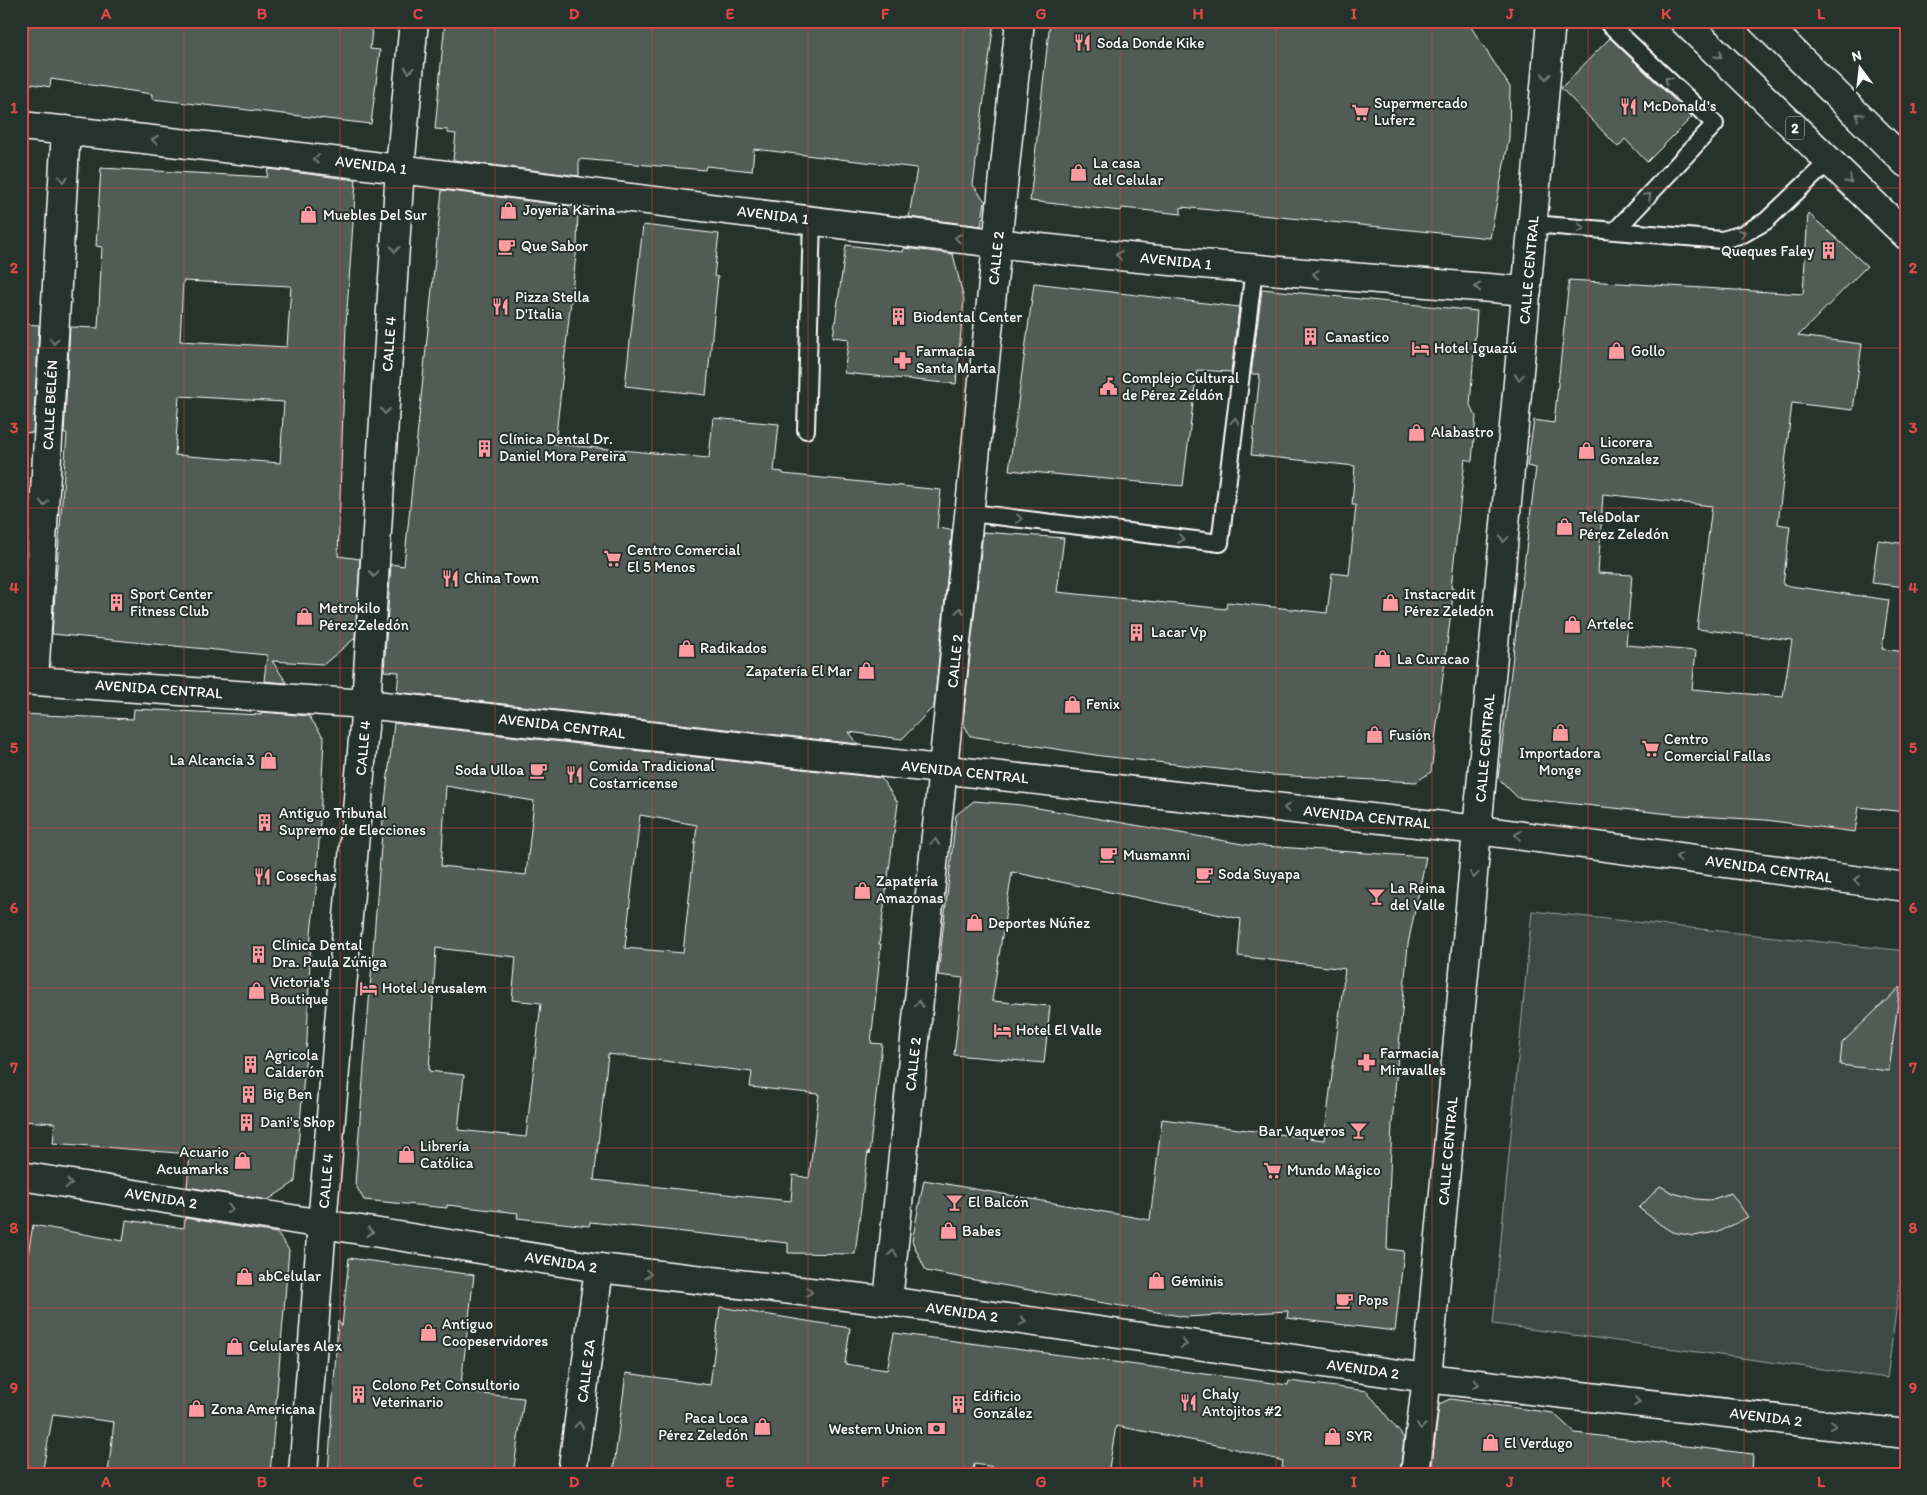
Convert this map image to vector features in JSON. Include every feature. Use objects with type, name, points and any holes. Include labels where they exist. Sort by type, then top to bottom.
[{"type":"main road","name":"CALLE 4","points":[[303,1474],[366,704],[400,168],[414,21]]},
{"type":"main road","name":"CALLE 2","points":[[888,1301],[971,514],[1020,21]]},
{"type":"main road","name":"2","points":[[1684,21],[1906,234]]},
{"type":"main road","points":[[1762,21],[1906,163]]},
{"type":"main road","name":"CALLE CENTRAL","points":[[1415,1474],[1427,1378],[1478,830],[1550,23]]},
{"type":"main road","name":"AVENIDA 1","points":[[21,126],[400,168],[998,243],[1254,269],[1527,291]]},
{"type":"main road","name":"CALLE BELÉN","points":[[28,680],[66,130]]},
{"type":"main road","name":"AVENIDA CENTRAL","points":[[28,680],[366,704],[1478,830],[1906,887]]},
{"type":"main road","name":"AVENIDA 2","points":[[21,1176],[599,1268],[888,1301],[1427,1378],[1906,1434]]},
{"type":"main road","name":"CALLE 2A","points":[[572,1474],[599,1268]]},
{"type":"lane","points":[[1606,21],[1715,124],[1615,231]]},
{"type":"lane","points":[[1533,224],[1722,240],[1743,234],[1766,221],[1829,161]]},
{"type":"lane","points":[[806,430],[812,220]]},
{"type":"lane","points":[[971,514],[1220,543],[1254,269]]},
{"type":"shaded area","points":[[1532,911],[1906,951],[1906,1237],[1887,1378],[1493,1324]]},
{"type":"building","points":[[21,21],[373,21],[370,49],[380,50],[371,124],[152,99],[152,94],[51,79],[50,87],[21,82]]},
{"type":"building","points":[[445,21],[994,21],[973,185],[985,201],[981,226],[909,217],[917,168],[754,149],[752,171],[706,166],[705,170],[579,159],[579,176],[453,160],[456,134],[448,133],[448,130],[435,129]]},
{"type":"building","name":"Supermercado Luferz","points":[[1050,21],[1467,21],[1510,87],[1509,138],[1490,238],[1181,207],[1181,214],[1122,208],[1121,211],[1030,201]]},
{"type":"building","name":"McDonald's","points":[[1610,38],[1692,117],[1647,162],[1625,139],[1618,147],[1561,88]]},
{"type":"building","points":[[101,168],[267,177],[268,169],[356,180],[346,324],[338,556],[360,559],[355,638],[324,664],[272,661],[287,683],[264,681],[267,655],[52,634],[67,434],[64,434],[70,327],[98,328],[102,247],[96,246]],"holes":[[[183,281],[291,286],[287,347],[180,341]],[[179,396],[284,402],[280,463],[175,455]]]},
{"type":"building","points":[[442,190],[578,207],[577,246],[555,444],[709,458],[713,418],[779,424],[774,471],[783,472],[783,474],[941,490],[937,528],[952,530],[934,706],[902,739],[849,732],[858,744],[397,692],[399,672],[384,671],[391,564],[404,566]]},
{"type":"building","points":[[1808,213],[1867,266],[1798,336],[1862,344],[1853,410],[1792,403],[1778,524],[1790,526],[1783,585],[1889,600],[1882,649],[1906,652],[1906,812],[1859,807],[1855,832],[1766,820],[1680,815],[1518,798],[1498,778],[1536,468],[1527,466],[1534,420],[1554,423],[1569,280],[1803,294]],"holes":[[[1603,494],[1712,506],[1697,629],[1792,640],[1783,697],[1692,689],[1696,651],[1626,645],[1632,575],[1598,573]]]},
{"type":"building","points":[[643,225],[719,234],[714,276],[718,277],[706,395],[625,386]]},
{"type":"building","points":[[846,245],[903,252],[904,248],[953,254],[964,300],[956,384],[844,373],[849,339],[833,337]]},
{"type":"building","name":"Complejo Cultural de Pérez Zeldón","points":[[1034,283],[1239,307],[1231,372],[1197,370],[1183,486],[1009,470]]},
{"type":"building","points":[[1262,289],[1477,311],[1470,405],[1476,416],[1472,461],[1465,459],[1451,588],[1454,588],[1431,772],[1416,782],[1273,775],[1102,756],[970,736],[963,722],[983,532],[1064,538],[1057,592],[1226,609],[1227,602],[1327,613],[1332,573],[1349,575],[1356,505],[1352,505],[1355,466],[1251,455],[1260,374],[1251,374]]},
{"type":"building","points":[[21,324],[39,325],[33,433],[21,432]]},
{"type":"building","points":[[1878,540],[1906,544],[1906,587],[1872,583]]},
{"type":"building","points":[[21,552],[26,552],[21,630]]},
{"type":"building","points":[[134,709],[261,715],[261,712],[309,716],[324,738],[317,881],[311,933],[307,1040],[295,1182],[268,1200],[187,1187],[190,1154],[53,1143],[55,1123],[21,1121],[21,714],[133,719]]},
{"type":"building","points":[[394,723],[881,778],[898,803],[879,944],[881,944],[871,1043],[882,1044],[855,1254],[788,1253],[788,1243],[590,1222],[589,1226],[517,1218],[518,1213],[447,1205],[447,1208],[364,1200],[355,1184],[383,820]],"holes":[[[446,786],[534,801],[526,875],[441,866]],[[640,815],[697,825],[683,953],[625,948]],[[436,948],[516,957],[512,1000],[541,1003],[526,1137],[458,1130],[464,1075],[429,1071]],[[608,1054],[752,1072],[750,1087],[819,1094],[809,1178],[793,1175],[791,1201],[594,1180]]]},
{"type":"building","points":[[974,801],[1021,805],[1248,845],[1426,857],[1408,944],[1392,1123],[1387,1249],[1404,1251],[1395,1331],[1287,1318],[1288,1311],[1186,1317],[926,1271],[912,1241],[924,1180],[1150,1220],[1162,1119],[1324,1140],[1345,969],[1238,956],[1241,919],[1012,872],[992,1001],[1050,1006],[1044,1063],[954,1055],[963,978],[938,975],[956,815]]},
{"type":"building","points":[[1900,987],[1889,1071],[1840,1065],[1842,1043]]},
{"type":"building","points":[[1660,1186],[1673,1193],[1696,1199],[1710,1200],[1731,1193],[1748,1217],[1721,1231],[1694,1236],[1672,1232],[1639,1208]]},
{"type":"building","points":[[185,1218],[277,1233],[289,1250],[270,1474],[108,1474],[114,1422],[53,1414],[42,1474],[21,1474],[21,1294],[33,1225],[123,1241],[126,1220],[184,1228]]},
{"type":"building","name":"Antiguo Coopeservidores","points":[[349,1258],[474,1275],[460,1392],[524,1398],[513,1474],[328,1474],[338,1321],[342,1326]]},
{"type":"building","points":[[720,1307],[850,1328],[845,1364],[887,1370],[894,1333],[1288,1385],[1289,1381],[1367,1391],[1404,1438],[1400,1474],[1281,1474],[1283,1461],[1227,1447],[1116,1426],[1108,1474],[1043,1474],[974,1464],[973,1474],[613,1474],[626,1373],[710,1385]]},
{"type":"building","points":[[1450,1399],[1553,1413],[1575,1433],[1753,1454],[1752,1474],[1431,1474],[1439,1404]]},
{"type":"place","name":"Soda Donde Kike","points":[[1083,43]]},
{"type":"place","name":"McDonald's","points":[[1629,106]]},
{"type":"place","name":"Supermercado Luferz","points":[[1360,112]]},
{"type":"place","name":"La casa del Celular","points":[[1079,172]]},
{"type":"place","name":"Joyeria Karina","points":[[509,210]]},
{"type":"place","name":"Muebles Del Sur","points":[[309,215]]},
{"type":"place","name":"Que Sabor","points":[[507,246]]},
{"type":"place","name":"Queques Faley","points":[[1828,251]]},
{"type":"place","name":"Pizza Stella D'Italia","points":[[501,306]]},
{"type":"place","name":"Biodental Center","points":[[899,317]]},
{"type":"place","name":"Canastico","points":[[1311,337]]},
{"type":"place","name":"Hotel Iguazú","points":[[1420,348]]},
{"type":"place","name":"Gollo","points":[[1617,351]]},
{"type":"place","name":"Farmacia Santa Marta","points":[[902,360]]},
{"type":"place","name":"Complejo Cultural de Pérez Zeldón","points":[[1108,387]]},
{"type":"place","name":"Alabastro","points":[[1417,432]]},
{"type":"place","name":"Clínica Dental Dr. Daniel Mora Pereira","points":[[485,448]]},
{"type":"place","name":"Licorera Gonzalez","points":[[1586,451]]},
{"type":"place","name":"TeleDolar Pérez Zeledón","points":[[1565,526]]},
{"type":"place","name":"Centro Comercial El 5 Menos","points":[[613,559]]},
{"type":"place","name":"China Town","points":[[450,578]]},
{"type":"place","name":"Sport Center Fitness Club","points":[[116,603]]},
{"type":"place","name":"Instacredit Pérez Zeledón","points":[[1390,603]]},
{"type":"place","name":"Metrokilo Pérez Zeledón","points":[[305,617]]},
{"type":"place","name":"Artelec","points":[[1573,624]]},
{"type":"place","name":"Lacar Vp","points":[[1137,632]]},
{"type":"place","name":"Radikados","points":[[686,648]]},
{"type":"place","name":"La Curacao","points":[[1383,659]]},
{"type":"place","name":"Zapatería El Mar","points":[[866,671]]},
{"type":"place","name":"Fenix","points":[[1072,704]]},
{"type":"place","name":"Importadora Monge","points":[[1560,732]]},
{"type":"place","name":"Fusión","points":[[1375,735]]},
{"type":"place","name":"Centro Comercial Fallas","points":[[1650,748]]},
{"type":"place","name":"La Alcancía 3","points":[[269,760]]},
{"type":"place","name":"Soda Ulloa","points":[[538,770]]},
{"type":"place","name":"Comida Tradicional Costarricense","points":[[575,775]]},
{"type":"place","name":"Antiguo Tribunal Supremo de Elecciones","points":[[265,822]]},
{"type":"place","name":"Musmanni","points":[[1109,855]]},
{"type":"place","name":"Soda Suyapa","points":[[1204,874]]},
{"type":"place","name":"Cosechas","points":[[262,876]]},
{"type":"place","name":"Zapatería Amazonas","points":[[862,890]]},
{"type":"place","name":"La Reina del Valle","points":[[1376,897]]},
{"type":"place","name":"Deportes Núñez","points":[[974,923]]},
{"type":"place","name":"Clínica Dental Dra. Paula Zúñiga","points":[[258,954]]},
{"type":"place","name":"Hotel Jerusalem","points":[[368,988]]},
{"type":"place","name":"Victoria's Boutique","points":[[256,991]]},
{"type":"place","name":"Hotel El Valle","points":[[1002,1030]]},
{"type":"place","name":"Farmacia Miravalles","points":[[1366,1062]]},
{"type":"place","name":"Agricola Calderón","points":[[251,1064]]},
{"type":"place","name":"Big Ben","points":[[249,1094]]},
{"type":"place","name":"Dani's Shop","points":[[246,1122]]},
{"type":"place","name":"Bar Vaqueros","points":[[1359,1131]]},
{"type":"place","name":"Librería Católica","points":[[406,1155]]},
{"type":"place","name":"Acuario Acuamarks","points":[[243,1161]]},
{"type":"place","name":"Mundo Mágico","points":[[1273,1170]]},
{"type":"place","name":"El Balcón","points":[[954,1202]]},
{"type":"place","name":"Babes","points":[[948,1231]]},
{"type":"place","name":"abCelular","points":[[244,1276]]},
{"type":"place","name":"Géminis","points":[[1157,1281]]},
{"type":"place","name":"Pops","points":[[1344,1300]]},
{"type":"place","name":"Antiguo Coopeservidores","points":[[428,1333]]},
{"type":"place","name":"Celulares Alex","points":[[235,1346]]},
{"type":"place","name":"Colono Pet Consultorio Veterinario","points":[[358,1394]]},
{"type":"place","name":"Chaly Antojitos #2","points":[[1188,1403]]},
{"type":"place","name":"Edificio González","points":[[959,1405]]},
{"type":"place","name":"Zona Americana","points":[[197,1409]]},
{"type":"place","name":"Paca Loca Pérez Zeledón","points":[[762,1427]]},
{"type":"place","name":"Western Union","points":[[937,1429]]},
{"type":"place","name":"SYR","points":[[1332,1436]]},
{"type":"place","name":"El Verdugo","points":[[1490,1443]]}]
